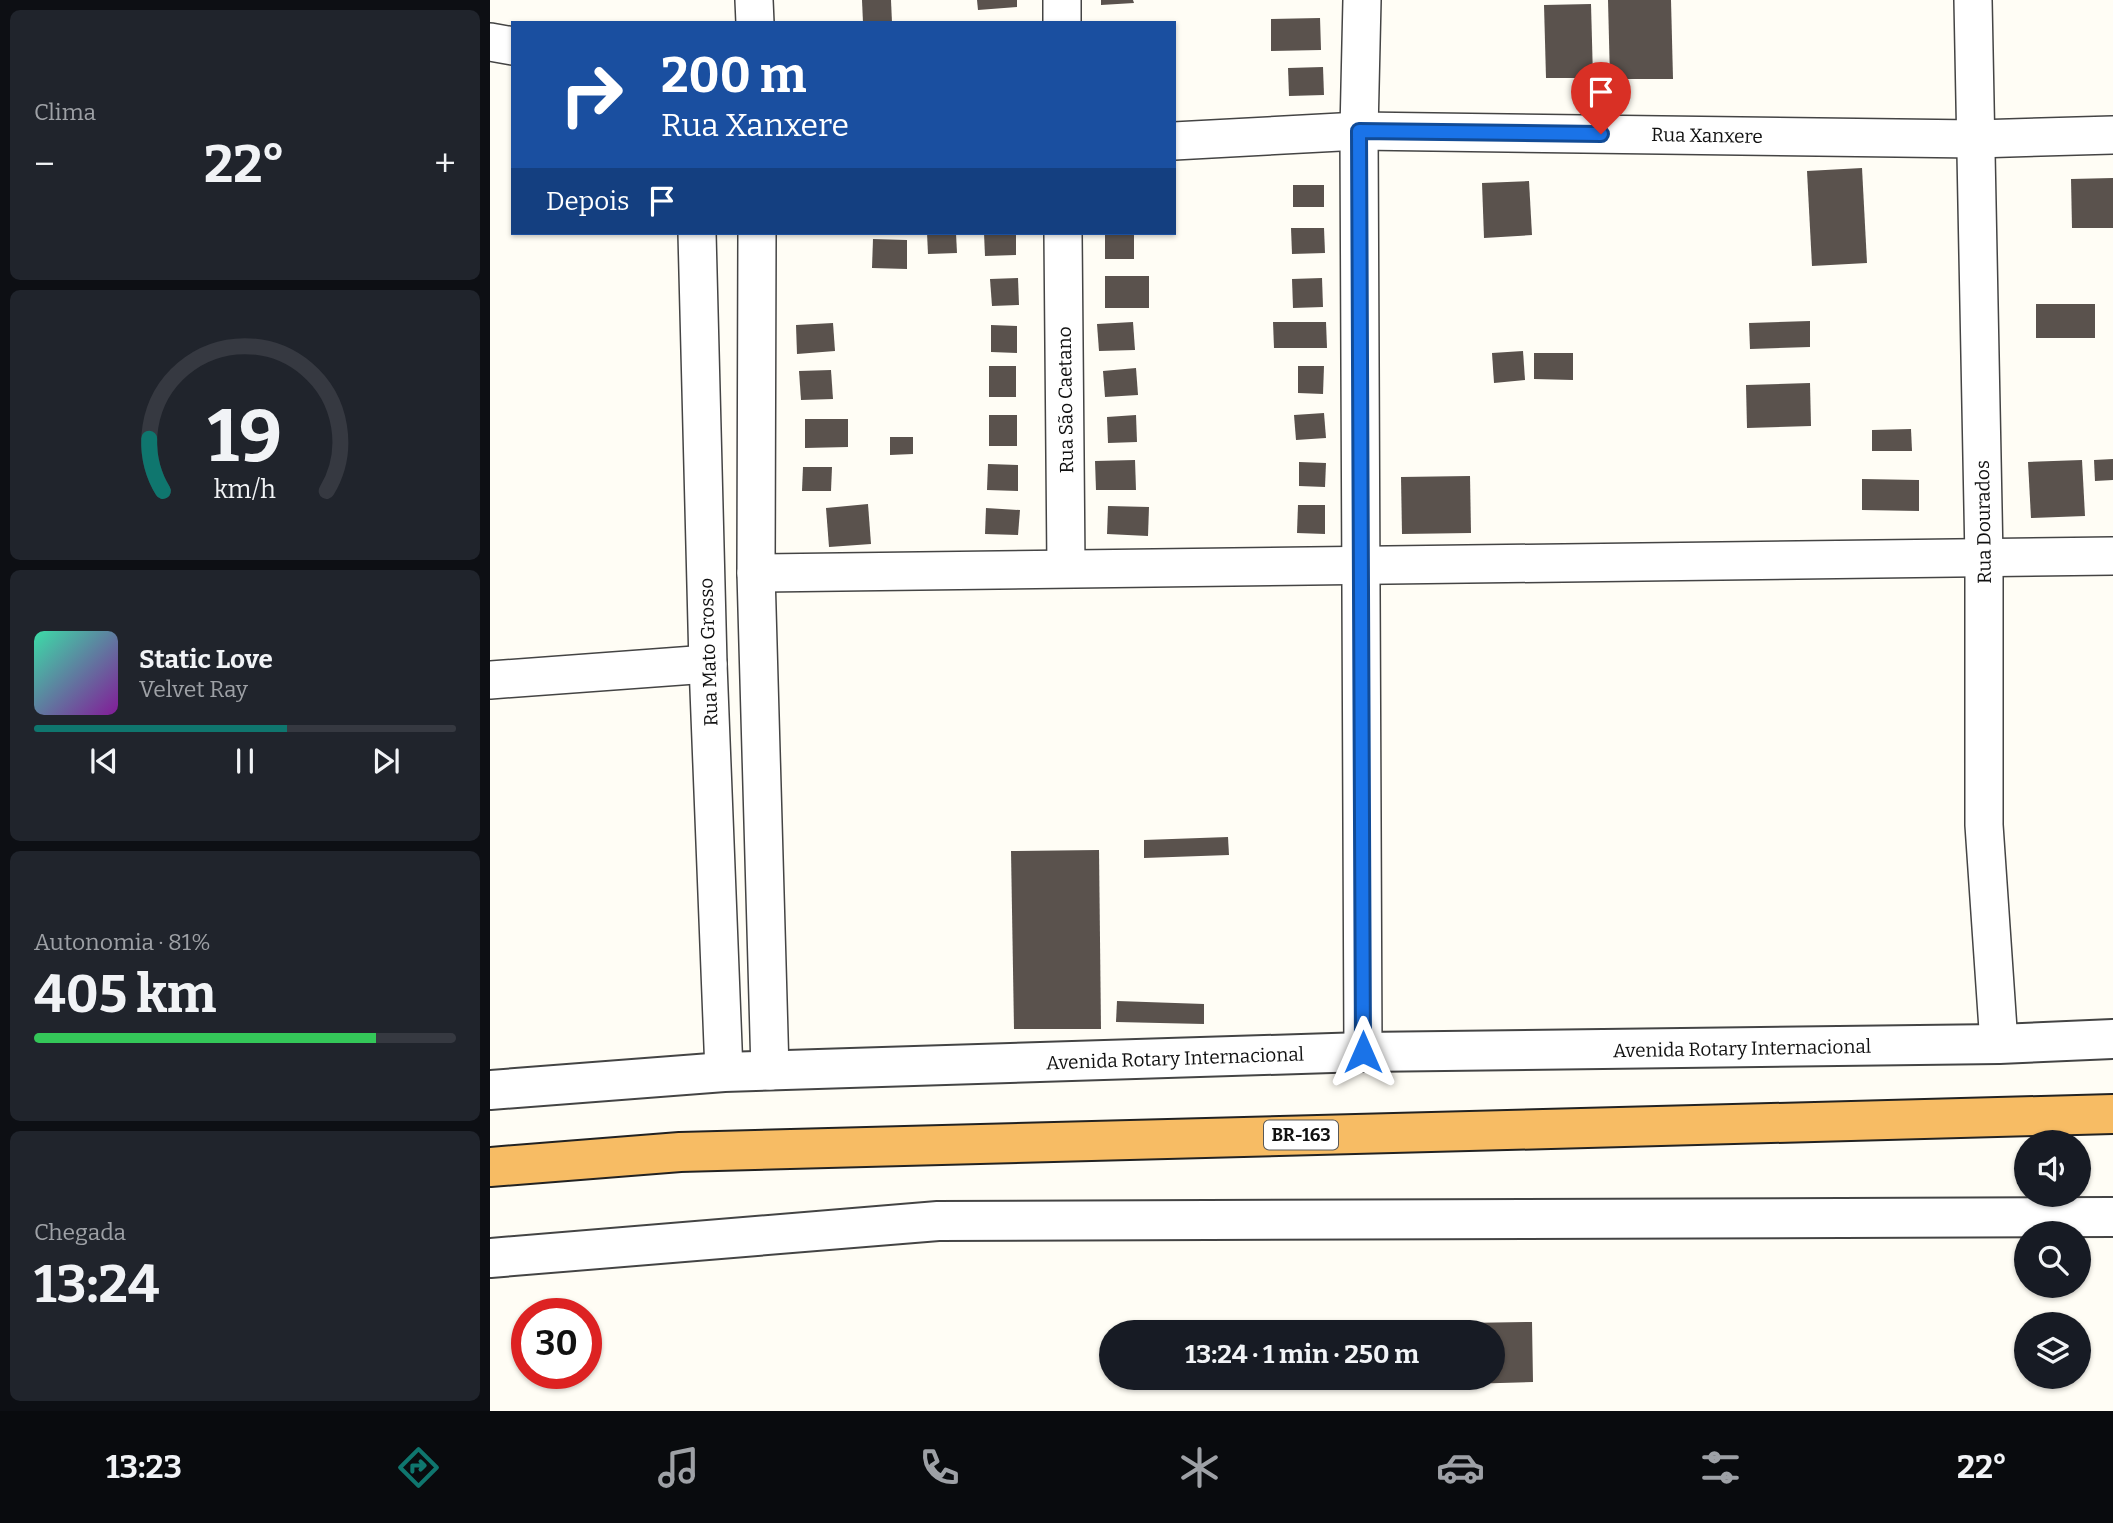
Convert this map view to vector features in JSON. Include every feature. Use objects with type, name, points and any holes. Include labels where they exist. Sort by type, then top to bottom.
[{"type":"highway","name":"BR-163","points":[[490,1167],[680,1152],[2113,1114]]},
{"type":"street","points":[[754,0],[755,21]]},
{"type":"street","points":[[1062,0],[1062,21]]},
{"type":"street","points":[[1362,0],[1359,131],[1363,1052]]},
{"type":"street","name":"Rua Dourados","points":[[1973,0],[1984,558],[1984,825],[1999,1044]]},
{"type":"street","points":[[490,42],[511,46]]},
{"type":"street","name":"Rua Xanxere","points":[[1176,141],[1359,131],[1976,139],[2113,135]]},
{"type":"street","name":"Rua Mato Grosso","points":[[697,235],[708,664],[724,1072]]},
{"type":"street","points":[[757,235],[756,573],[770,1071]]},
{"type":"street","name":"Rua São Caetano","points":[[1063,235],[1066,567]]},
{"type":"street","points":[[756,573],[1066,567],[1361,567],[2113,556]]},
{"type":"street","points":[[490,680],[708,664]]},
{"type":"street","name":"Avenida Rotary Internacional","points":[[490,1090],[724,1072],[1363,1052],[1999,1044],[2113,1039]]},
{"type":"street","points":[[490,1258],[939,1221],[2113,1217]]},
{"type":"building","points":[[862,0],[891,0],[892,21],[863,21]]},
{"type":"building","points":[[977,0],[1017,0],[1017,7],[978,10]]},
{"type":"building","points":[[1101,0],[1133,0],[1134,3],[1101,5]]},
{"type":"building","points":[[1608,0],[1671,0],[1673,79],[1610,79]]},
{"type":"building","points":[[1591,4],[1593,78],[1546,78],[1544,5]]},
{"type":"building","points":[[1320,18],[1321,50],[1271,51],[1271,19]]},
{"type":"building","points":[[1323,67],[1324,95],[1289,96],[1288,68]]},
{"type":"building","points":[[1862,168],[1867,263],[1812,266],[1807,171]]},
{"type":"building","points":[[2113,178],[2113,228],[2072,228],[2071,179]]},
{"type":"building","points":[[1529,181],[1532,235],[1484,238],[1482,183]]},
{"type":"building","points":[[1293,185],[1324,185],[1324,207],[1293,207]]},
{"type":"building","points":[[1291,228],[1324,228],[1325,253],[1292,254]]},
{"type":"building","points":[[927,235],[956,235],[957,253],[928,254]]},
{"type":"building","points":[[984,235],[1016,235],[1016,255],[985,256]]},
{"type":"building","points":[[1105,235],[1134,235],[1134,259],[1105,259]]},
{"type":"building","points":[[873,239],[907,240],[907,269],[872,268]]},
{"type":"building","points":[[1105,276],[1149,276],[1149,308],[1105,308]]},
{"type":"building","points":[[1018,278],[1019,305],[992,306],[990,279]]},
{"type":"building","points":[[1322,278],[1323,307],[1293,308],[1292,279]]},
{"type":"building","points":[[2036,304],[2095,304],[2095,338],[2036,338]]},
{"type":"building","points":[[1810,321],[1810,347],[1750,349],[1749,323]]},
{"type":"building","points":[[1133,322],[1135,350],[1099,351],[1097,324]]},
{"type":"building","points":[[1273,322],[1326,322],[1327,348],[1274,348]]},
{"type":"building","points":[[833,323],[835,351],[797,354],[796,325]]},
{"type":"building","points":[[991,325],[1017,326],[1017,353],[991,352]]},
{"type":"building","points":[[1523,351],[1525,380],[1494,383],[1492,353]]},
{"type":"building","points":[[1534,353],[1573,353],[1573,380],[1534,379]]},
{"type":"building","points":[[989,366],[1016,366],[1016,397],[989,397]]},
{"type":"building","points":[[1298,366],[1324,366],[1323,394],[1298,393]]},
{"type":"building","points":[[1136,368],[1138,395],[1105,397],[1103,371]]},
{"type":"building","points":[[831,370],[833,399],[801,400],[799,371]]},
{"type":"building","points":[[1810,383],[1811,426],[1747,428],[1746,385]]},
{"type":"building","points":[[1324,413],[1326,438],[1296,440],[1294,415]]},
{"type":"building","points":[[989,415],[1017,415],[1017,446],[989,446]]},
{"type":"building","points":[[1136,415],[1137,442],[1108,443],[1107,417]]},
{"type":"building","points":[[805,419],[848,419],[848,447],[805,448]]},
{"type":"building","points":[[1911,429],[1912,451],[1872,451],[1872,430]]},
{"type":"building","points":[[890,437],[913,437],[913,454],[890,455]]},
{"type":"building","points":[[2113,459],[2113,480],[2095,481],[2094,460]]},
{"type":"building","points":[[1135,460],[1136,490],[1096,490],[1095,461]]},
{"type":"building","points":[[2082,460],[2085,516],[2031,518],[2028,462]]},
{"type":"building","points":[[1299,462],[1326,463],[1325,487],[1299,486]]},
{"type":"building","points":[[988,464],[1018,465],[1018,491],[987,490]]},
{"type":"building","points":[[803,467],[832,467],[831,491],[802,491]]},
{"type":"building","points":[[1470,476],[1471,533],[1402,534],[1401,477]]},
{"type":"building","points":[[1862,479],[1919,480],[1919,511],[1862,510]]},
{"type":"building","points":[[868,504],[871,544],[829,547],[826,508]]},
{"type":"building","points":[[1298,505],[1325,505],[1325,534],[1297,533]]},
{"type":"building","points":[[1108,506],[1149,507],[1148,536],[1107,534]]},
{"type":"building","points":[[986,508],[1020,510],[1018,535],[985,534]]},
{"type":"building","points":[[1228,837],[1229,855],[1144,858],[1144,840]]},
{"type":"building","points":[[1099,850],[1101,1029],[1014,1029],[1011,851]]},
{"type":"building","points":[[1117,1001],[1204,1004],[1204,1024],[1116,1022]]},
{"type":"building","points":[[1505,1322],[1532,1322],[1533,1382],[1505,1383]]},
{"type":"route","points":[[1363,1052],[1359,131],[1601,134]]}]
